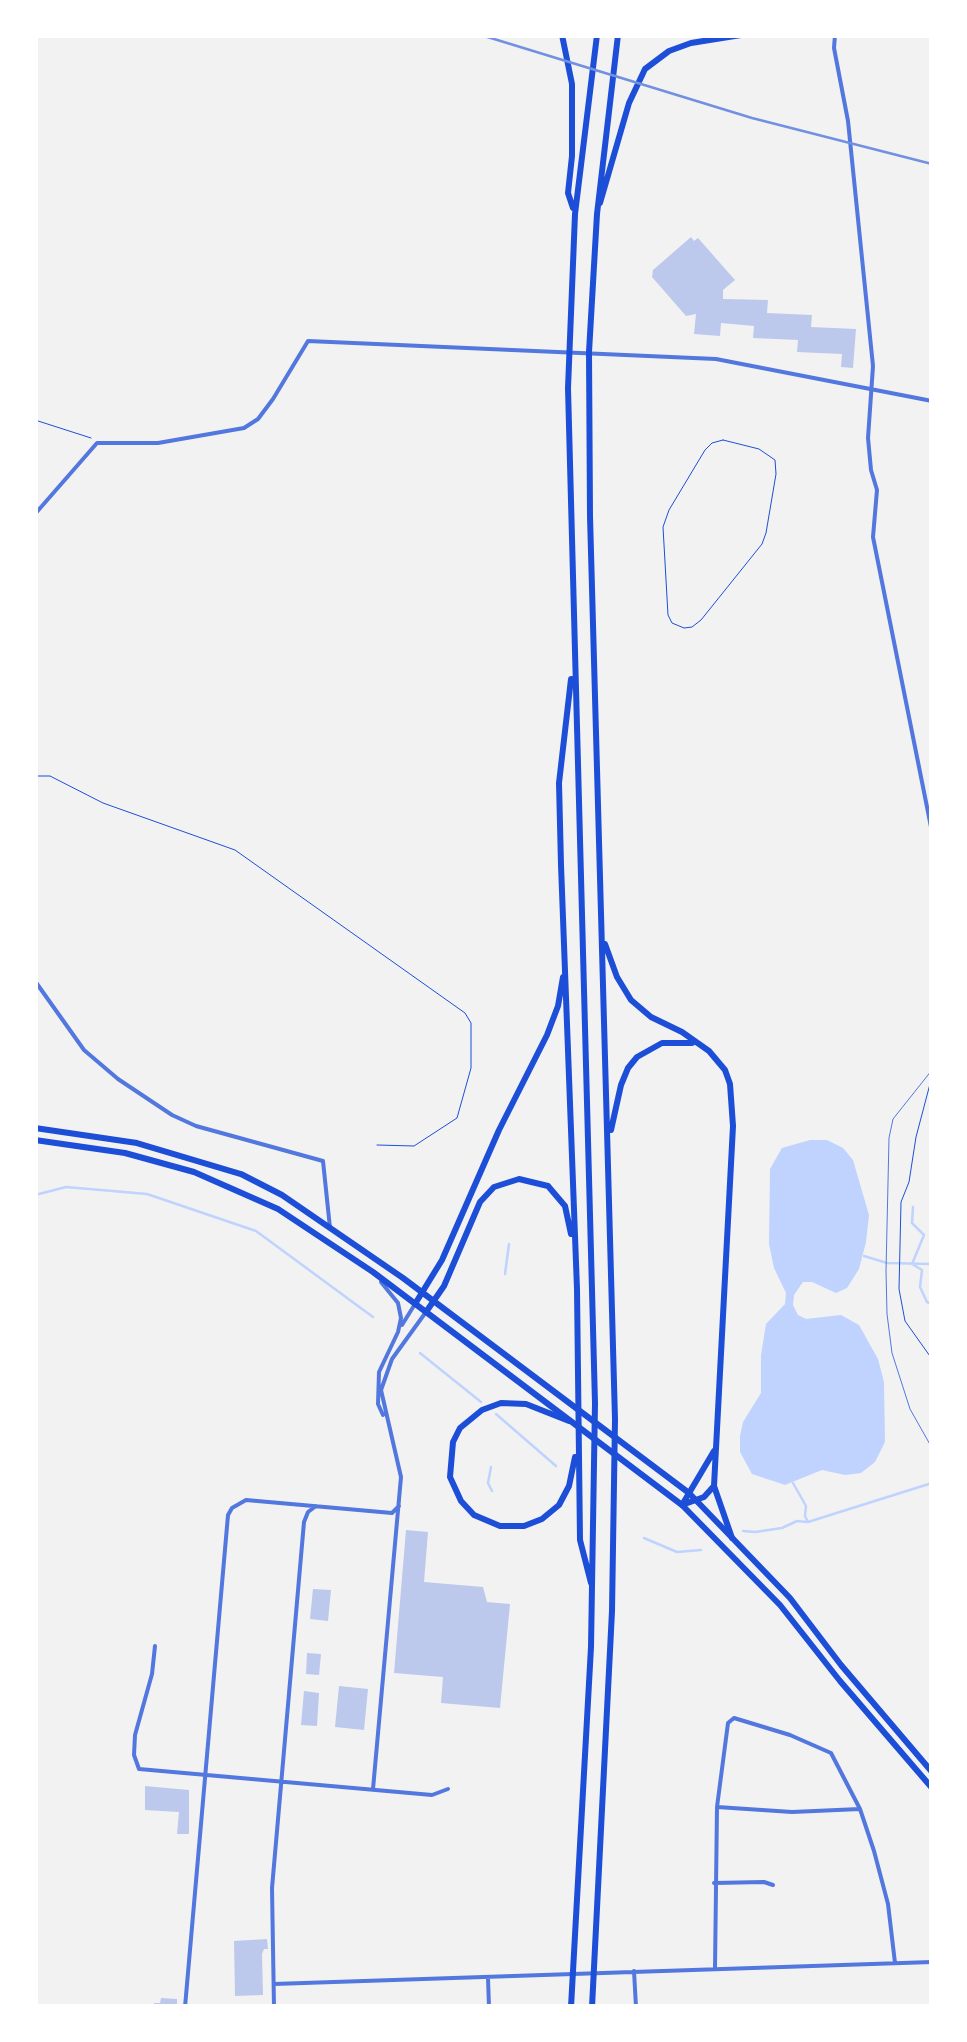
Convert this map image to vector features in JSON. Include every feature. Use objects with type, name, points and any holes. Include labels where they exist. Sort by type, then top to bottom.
[{"type":"main road","points":[[562,35],[572,84],[568,194],[575,214]]},
{"type":"main road","points":[[571,2007],[593,1588],[594,1403],[568,441],[575,214],[597,35]]},
{"type":"main road","points":[[592,2007],[612,1611],[615,1419],[589,416],[596,214],[618,35]]},
{"type":"main road","points":[[596,214],[626,113],[645,70],[669,50],[741,35]]},
{"type":"main road","points":[[574,658],[560,783],[577,1290],[580,1540],[593,1588]]},
{"type":"main road","points":[[603,938],[617,978],[631,1000],[716,1058],[725,1070],[734,1103],[714,1486],[732,1538]]},
{"type":"main road","points":[[415,1304],[452,1240],[499,1130],[548,1036],[558,1006],[565,962]]},
{"type":"main road","points":[[609,1140],[628,1068],[638,1057],[662,1044],[697,1043]]},
{"type":"main road","points":[[35,1128],[137,1143],[241,1174],[330,1228],[434,1301],[689,1493],[790,1598],[932,1772]]},
{"type":"main road","points":[[35,1140],[134,1154],[235,1188],[310,1228],[373,1272],[682,1505],[780,1605],[932,1788]]},
{"type":"main road","points":[[426,1312],[486,1193],[501,1183],[519,1179],[548,1186],[565,1206],[577,1290]]},
{"type":"main road","points":[[569,1421],[526,1404],[501,1403],[482,1410],[460,1428],[453,1442],[448,1466],[452,1484],[461,1501],[482,1520],[508,1527],[533,1523],[551,1512],[566,1494],[578,1442]]},
{"type":"main road","points":[[682,1505],[715,1448]]},
{"type":"main road","points":[[682,1505],[697,1501],[714,1486]]},
{"type":"street","points":[[835,35],[851,147],[873,389],[868,438],[876,490],[874,537],[932,832]]},
{"type":"street","points":[[35,514],[98,443],[158,443],[244,428],[258,419],[273,399],[308,341],[716,359],[932,401]]},
{"type":"street","points":[[35,981],[92,1058],[172,1115],[196,1126],[323,1162],[330,1228]]},
{"type":"street","points":[[373,1272],[398,1303],[398,1332]]},
{"type":"street","points":[[388,1424],[378,1404],[379,1372],[415,1304]]},
{"type":"street","points":[[373,1789],[399,1506],[398,1461],[381,1390],[384,1375],[426,1312]]},
{"type":"street","points":[[185,2007],[228,1515],[246,1500],[392,1512],[399,1506]]},
{"type":"street","points":[[274,2007],[272,1888],[304,1522],[316,1506]]},
{"type":"street","points":[[155,1646],[152,1674],[135,1735],[135,1764],[140,1770],[432,1795],[448,1789]]},
{"type":"street","points":[[716,1968],[717,1806],[728,1723],[734,1718],[790,1735],[831,1753],[860,1810],[882,1876],[896,1963]]},
{"type":"street","points":[[717,1806],[751,1811],[860,1810]]},
{"type":"street","points":[[714,1883],[773,1885]]},
{"type":"street","points":[[274,1984],[932,1962]]},
{"type":"street","points":[[634,1971],[636,2007]]},
{"type":"street","points":[[488,1978],[489,2007]]},
{"type":"lane","points":[[91,438],[98,443]]},
{"type":"lane","points":[[932,1070],[893,1119],[889,1138],[886,1256],[886,1314],[895,1366],[910,1409],[932,1448]]},
{"type":"path","points":[[35,420],[91,438]]},
{"type":"path","points":[[729,440],[768,452],[777,468],[762,544],[697,625],[688,628],[672,623],[668,615],[663,527],[669,510],[706,450],[715,442],[729,440]]},
{"type":"path","points":[[35,776],[50,776],[104,803],[235,850],[465,1014],[470,1023],[471,1068],[458,1118],[414,1146],[377,1146]]},
{"type":"path","points":[[930,1081],[901,1205],[900,1263],[902,1315],[932,1359]]},
{"type":"water","points":[[827,1140],[843,1148],[853,1160],[869,1215],[859,1269],[847,1288],[836,1293],[803,1282],[794,1295],[793,1305],[798,1315],[806,1319],[841,1315],[859,1325],[878,1359],[884,1382],[885,1442],[875,1462],[861,1473],[845,1475],[822,1470],[785,1485],[752,1474],[740,1452],[740,1436],[743,1422],[761,1393],[766,1324],[785,1304],[786,1293],[774,1268],[769,1244],[770,1169],[782,1148]]},
{"type":"building","points":[[691,237],[694,241],[698,238],[735,280],[723,290],[723,299],[768,300],[767,313],[812,315],[811,327],[856,329],[853,368],[841,367],[842,354],[797,352],[798,340],[753,338],[754,326],[721,323],[720,336],[694,334],[696,314],[686,316],[652,277],[653,270]]},
{"type":"building","points":[[406,1530],[428,1532],[424,1582],[483,1587],[487,1602],[510,1604],[500,1708],[441,1703],[443,1677],[394,1673]]},
{"type":"building","points":[[313,1589],[331,1590],[328,1621],[310,1619]]},
{"type":"building","points":[[307,1653],[321,1654],[319,1675],[306,1674]]},
{"type":"building","points":[[339,1686],[368,1689],[364,1730],[335,1727]]},
{"type":"building","points":[[304,1691],[319,1693],[317,1726],[301,1725]]},
{"type":"building","points":[[145,1786],[189,1790],[189,1834],[177,1834],[179,1812],[145,1810]]},
{"type":"building","points":[[267,1939],[268,1949],[262,1954],[263,1995],[235,1996],[234,1941]]},
{"type":"building","points":[[161,1998],[177,1999],[177,2007],[154,2007]]},
{"type":"waterway","points":[[35,1195],[66,1187],[147,1194],[256,1231],[373,1317]]},
{"type":"waterway","points":[[913,1207],[912,1223],[924,1235],[912,1264],[922,1270],[920,1287],[932,1304]]},
{"type":"waterway","points":[[505,1274],[509,1244]]},
{"type":"waterway","points":[[864,1256],[887,1263],[931,1264]]},
{"type":"waterway","points":[[420,1353],[481,1402]]},
{"type":"waterway","points":[[496,1414],[556,1466]]},
{"type":"waterway","points":[[491,1467],[488,1483],[492,1491]]},
{"type":"waterway","points":[[793,1483],[806,1506],[808,1522],[932,1483]]},
{"type":"waterway","points":[[743,1531],[807,1522]]},
{"type":"waterway","points":[[644,1538],[677,1552],[701,1550]]},
{"type":"railway","points":[[481,35],[752,118],[932,164]]}]
